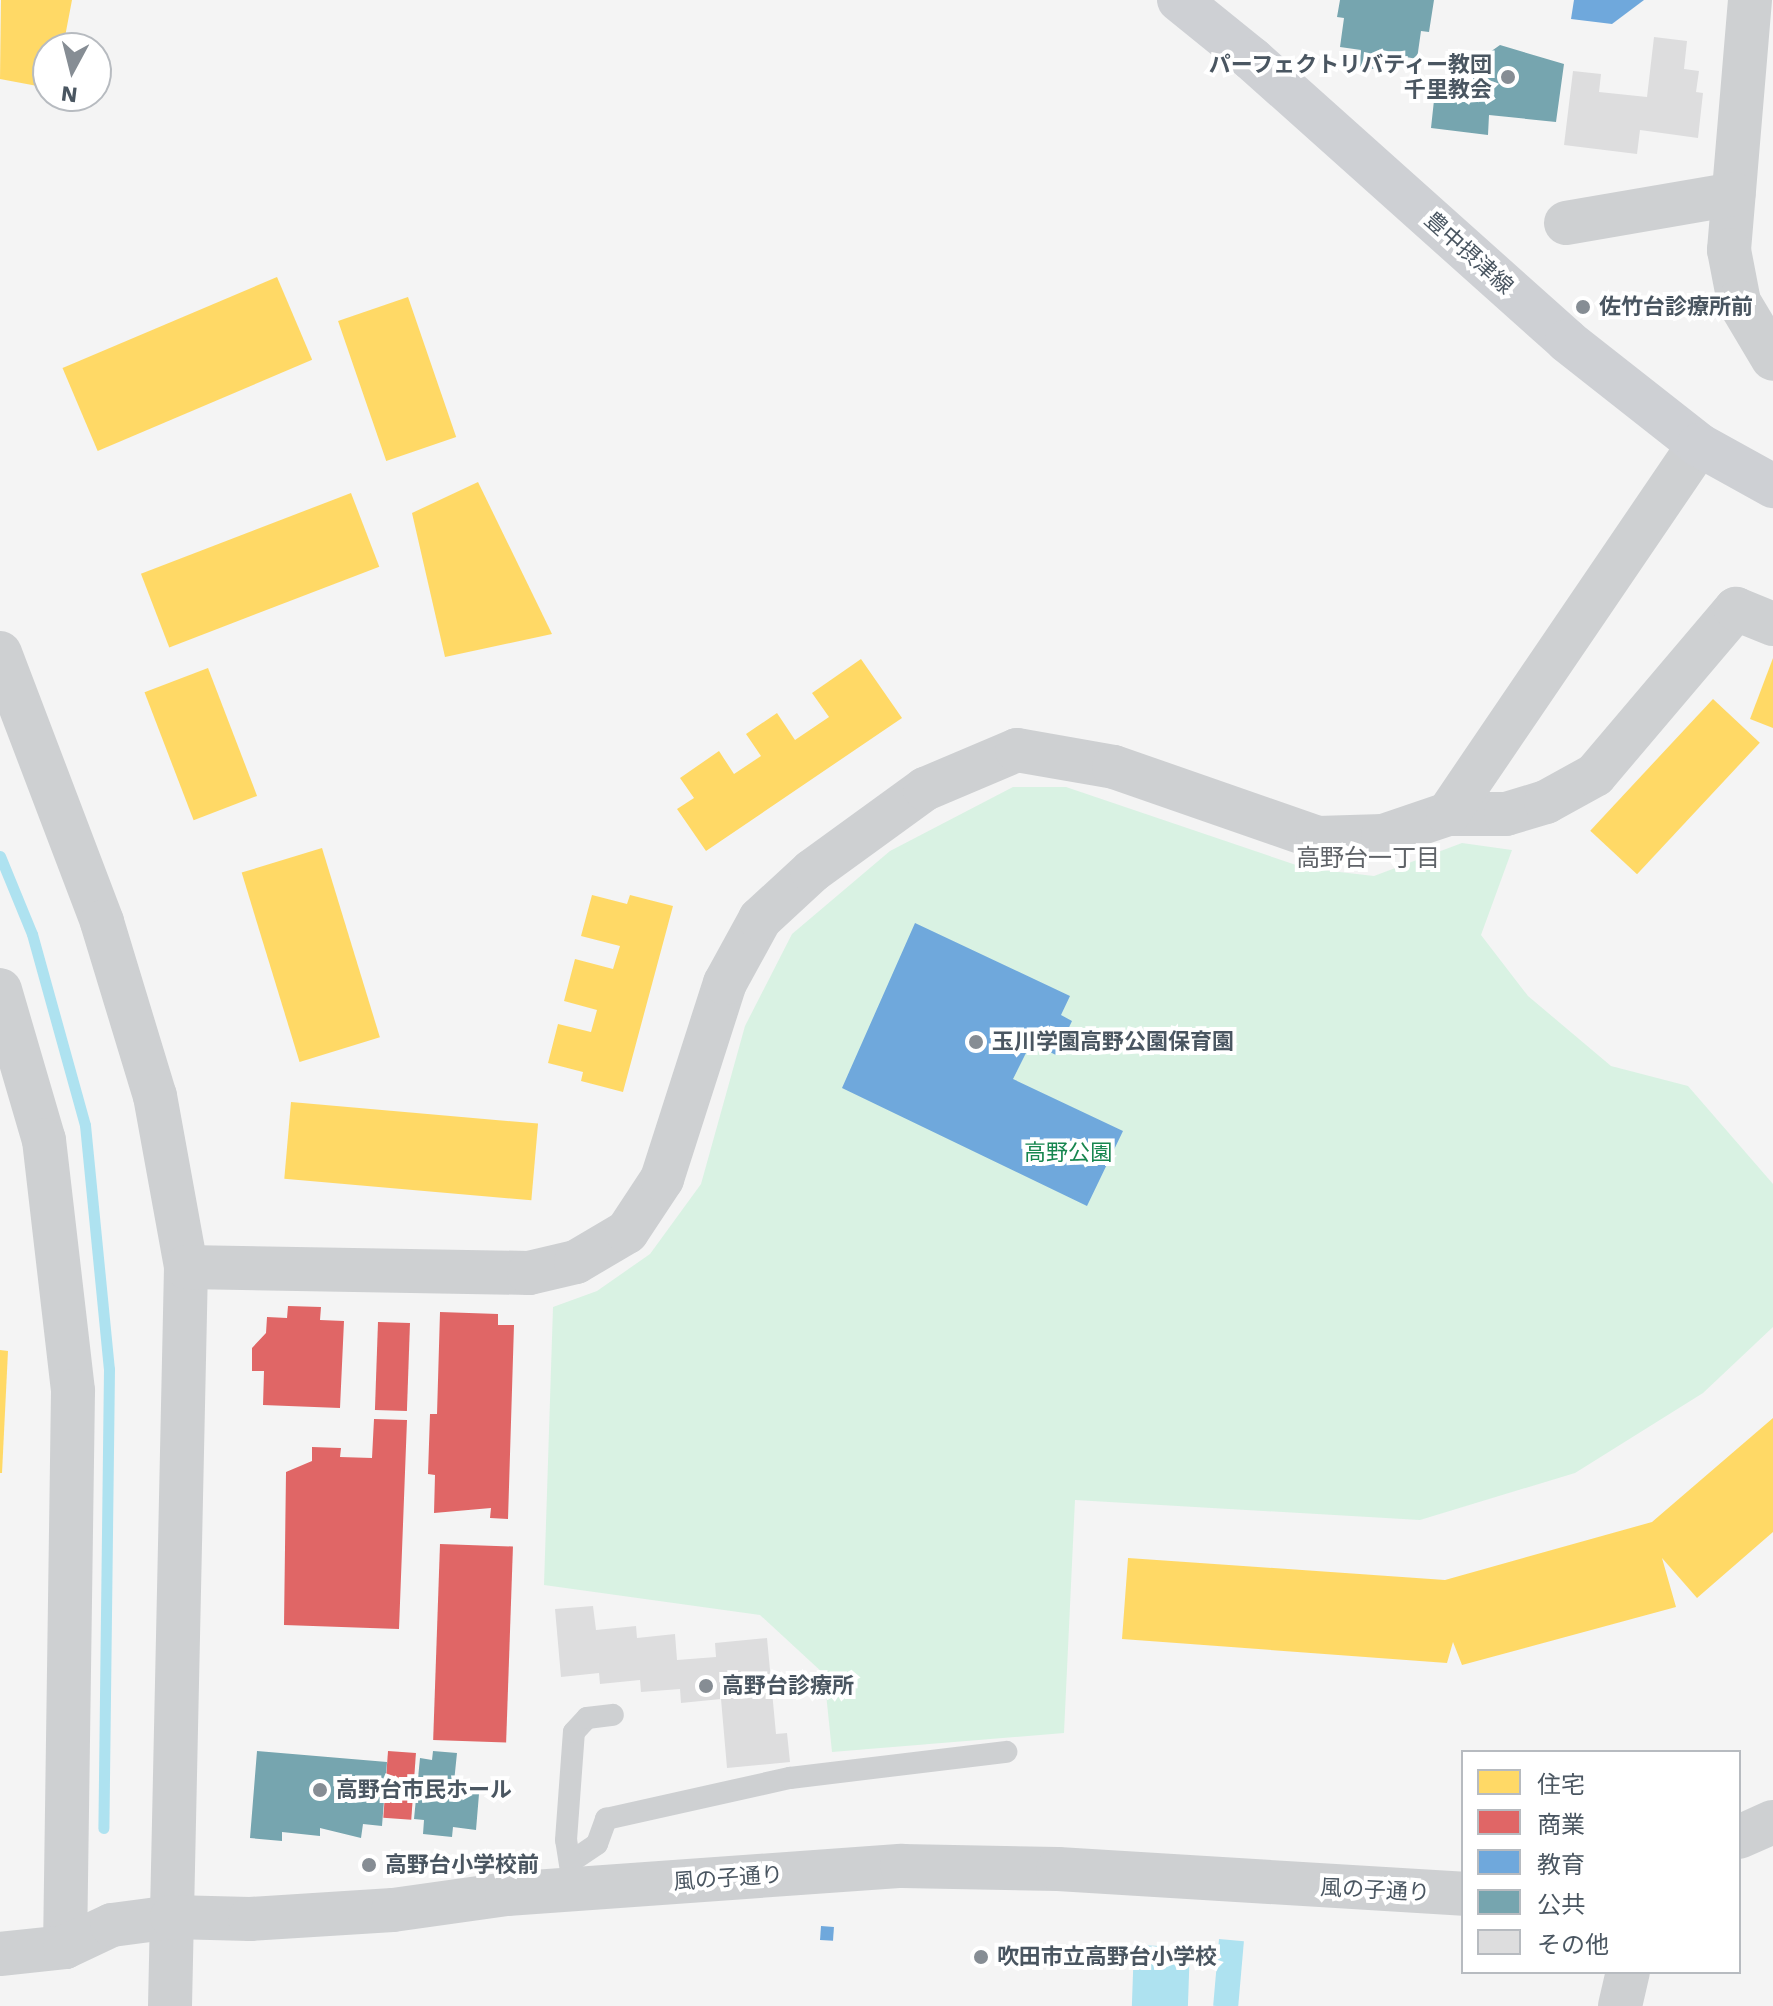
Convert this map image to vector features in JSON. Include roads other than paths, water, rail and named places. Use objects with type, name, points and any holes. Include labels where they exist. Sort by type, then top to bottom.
[{"type":"main road","name":"豊中摂津線","points":[[1187,2],[1567,341],[1699,445],[1773,486]]},
{"type":"street","points":[[1750,0],[1729,250],[1739,302],[1773,359]]},
{"type":"street","points":[[1566,223],[1734,194]]},
{"type":"street","points":[[1448,814],[1699,445]]},
{"type":"street","points":[[186,1267],[529,1273],[576,1262],[627,1232],[662,1179],[725,983],[760,919],[812,871],[925,789],[1017,750],[1114,767],[1318,838],[1383,836],[1448,814],[1506,814],[1546,802],[1595,775],[1736,609],[1773,624]]},
{"type":"street","points":[[0,653],[102,922],[155,1096],[186,1267],[170,2006]]},
{"type":"street","points":[[0,990],[44,1140],[73,1391],[65,1947]]},
{"type":"street","points":[[1741,1836],[1773,1822]]},
{"type":"street","name":"風の子通り","points":[[0,1954],[65,1947],[112,1925],[172,1917],[250,1919],[393,1910],[571,1875],[902,1866],[1058,1869],[1461,1894]]},
{"type":"street","points":[[1620,2006],[1628,1974]]},
{"type":"lane","points":[[571,1875],[566,1840],[574,1732],[587,1718],[613,1715]]},
{"type":"lane","points":[[571,1875],[597,1844],[606,1819],[790,1778],[1006,1752]]},
{"type":"water","points":[[1219,1939],[1244,1941],[1238,2006],[1213,2006]]},
{"type":"water","points":[[1134,1945],[1190,1947],[1188,2006],[1132,2006]]},
{"type":"waterway","points":[[0,856],[32,934],[85,1125],[109,1369],[103,1828]]},
{"type":"place","name":"パーフェクトリバティー教団 千里教会","points":[[1508,77]]},
{"type":"place","name":"佐竹台診療所前","points":[[1583,307]]},
{"type":"place","name":"玉川学園高野公園保育園","points":[[976,1042]]},
{"type":"place","name":"高野台診療所","points":[[706,1686]]},
{"type":"place","name":"高野台市民ホール","points":[[320,1790]]},
{"type":"place","name":"高野台小学校前","points":[[369,1865]]},
{"type":"place","name":"吹田市立高野台小学校","points":[[981,1957]]},
{"type":"district","name":"高野台一丁目","points":[[1368,859]]},
{"type":"park label","name":"高野公園","points":[[1068,1153]]}]
